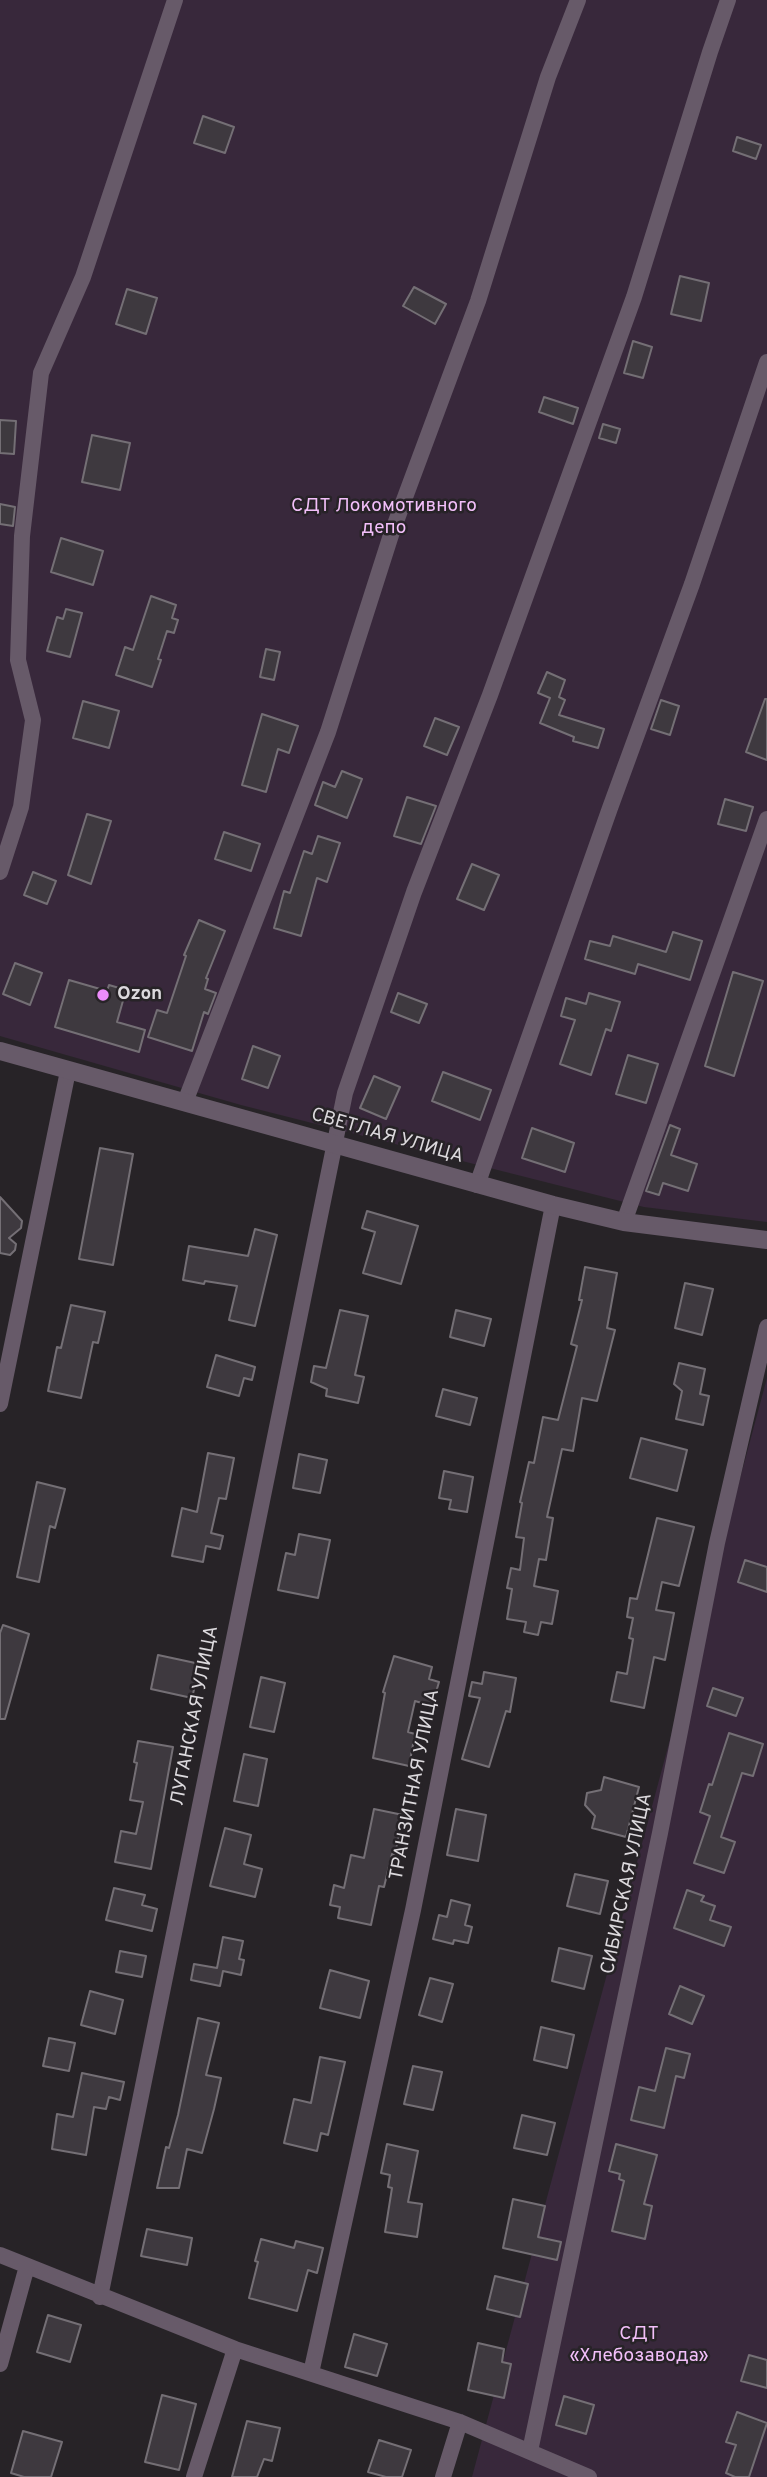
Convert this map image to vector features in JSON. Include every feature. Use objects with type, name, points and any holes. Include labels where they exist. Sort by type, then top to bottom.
[{"type":"street","points":[[0,872],[21,807],[33,720],[18,660],[22,536],[41,373],[83,277],[174,0]]},
{"type":"street","points":[[185,1102],[328,732],[391,536],[478,300],[548,77],[578,0]]},
{"type":"street","name":"ЛУГАНСКАЯ УЛИЦА","points":[[100,2297],[345,1093],[414,892],[490,695],[634,297],[709,52],[728,0]]},
{"type":"street","points":[[477,1185],[692,584],[767,362]]},
{"type":"street","points":[[624,1222],[767,819]]},
{"type":"street","name":"СВЕТЛАЯ УЛИЦА","points":[[0,1051],[553,1205],[624,1222],[767,1240]]},
{"type":"street","points":[[0,1404],[68,1071]]},
{"type":"street","name":"ТРАНЗИТНАЯ УЛИЦА","points":[[311,2373],[412,1910],[553,1205]]},
{"type":"street","name":"СИБИРСКАЯ УЛИЦА","points":[[530,2451],[660,1833],[717,1543],[767,1327]]},
{"type":"street","points":[[0,2255],[235,2349],[460,2422],[589,2477]]},
{"type":"street","points":[[0,2364],[27,2266]]},
{"type":"street","points":[[194,2477],[235,2349]]},
{"type":"street","points":[[443,2477],[460,2422]]},
{"type":"green space","name":"СДТ Локомотивного депо","points":[[0,0],[767,0],[767,1222],[644,1207],[241,1105],[0,1036]]},
{"type":"green space","name":"СДТ «Хлебозавода»","points":[[767,1378],[767,2477],[472,2477]]},
{"type":"building","points":[[203,116],[234,127],[225,153],[194,143]]},
{"type":"building","points":[[737,137],[761,145],[756,159],[733,151]]},
{"type":"building","points":[[680,276],[709,283],[701,321],[671,314]]},
{"type":"building","points":[[414,287],[446,304],[435,324],[403,306]]},
{"type":"building","points":[[127,289],[157,298],[146,334],[116,324]]},
{"type":"building","points":[[633,341],[652,347],[643,378],[624,373]]},
{"type":"building","points":[[544,397],[578,408],[573,424],[539,412]]},
{"type":"building","points":[[0,420],[16,421],[14,454],[0,453]]},
{"type":"building","points":[[603,424],[620,429],[616,443],[599,438]]},
{"type":"building","points":[[92,435],[130,443],[120,490],[82,482]]},
{"type":"building","points":[[0,504],[15,507],[13,526],[0,524]]},
{"type":"building","points":[[61,538],[103,551],[93,585],[51,572]]},
{"type":"building","points":[[151,596],[176,605],[172,618],[178,620],[174,633],[167,631],[152,687],[116,675],[125,647],[133,650]]},
{"type":"building","points":[[66,609],[82,613],[70,657],[47,651],[57,617],[63,619]]},
{"type":"building","points":[[266,649],[280,652],[274,680],[260,677]]},
{"type":"building","points":[[547,672],[565,680],[559,697],[565,700],[559,715],[604,729],[598,748],[573,741],[574,737],[540,723],[550,698],[538,693]]},
{"type":"building","points":[[767,699],[767,760],[746,752]]},
{"type":"building","points":[[661,700],[679,706],[670,735],[651,729]]},
{"type":"building","points":[[83,701],[119,711],[109,748],[73,738]]},
{"type":"building","points":[[262,714],[298,726],[289,753],[278,749],[266,792],[242,785]]},
{"type":"building","points":[[435,718],[459,727],[447,755],[424,746]]},
{"type":"building","points":[[342,771],[362,779],[347,818],[315,805],[323,782],[335,787]]},
{"type":"building","points":[[407,797],[436,806],[421,844],[394,836]]},
{"type":"building","points":[[725,799],[753,807],[746,831],[718,824]]},
{"type":"building","points":[[87,814],[111,821],[91,884],[68,875]]},
{"type":"building","points":[[224,832],[260,844],[251,871],[215,859]]},
{"type":"building","points":[[318,836],[340,843],[327,882],[317,878],[301,936],[274,928],[284,891],[290,893],[304,851],[312,854]]},
{"type":"building","points":[[472,864],[499,875],[484,910],[457,899]]},
{"type":"building","points":[[33,872],[56,881],[47,904],[24,895]]},
{"type":"building","points":[[199,920],[225,931],[206,978],[205,989],[216,993],[208,1014],[204,1012],[192,1051],[148,1037],[157,1010],[167,1013],[186,956],[184,955]]},
{"type":"building","points":[[673,932],[702,941],[690,980],[638,964],[635,974],[585,959],[590,941],[610,946],[613,936],[666,952]]},
{"type":"building","points":[[15,963],[42,973],[30,1005],[3,994]]},
{"type":"building","points":[[733,972],[763,981],[734,1076],[705,1066]]},
{"type":"building","points":[[69,980],[107,991],[109,985],[126,990],[117,1022],[145,1030],[139,1052],[55,1027]]},
{"type":"building","points":[[398,993],[427,1004],[419,1023],[391,1012]]},
{"type":"building","points":[[589,993],[620,1002],[611,1031],[606,1029],[591,1075],[560,1064],[575,1020],[561,1016],[566,998],[586,1004]]},
{"type":"building","points":[[253,1046],[280,1056],[268,1088],[242,1079]]},
{"type":"building","points":[[628,1055],[658,1064],[646,1103],[616,1094]]},
{"type":"building","points":[[443,1072],[491,1090],[480,1120],[432,1101]]},
{"type":"building","points":[[374,1076],[400,1087],[386,1119],[360,1108]]},
{"type":"building","points":[[670,1125],[680,1129],[671,1155],[697,1164],[688,1191],[663,1183],[659,1195],[646,1191]]},
{"type":"building","points":[[532,1128],[574,1143],[565,1172],[522,1158]]},
{"type":"building","points":[[100,1148],[133,1154],[113,1265],[79,1259]]},
{"type":"building","points":[[0,1197],[22,1221],[21,1228],[9,1238],[16,1244],[10,1255],[0,1253]]},
{"type":"building","points":[[367,1211],[418,1226],[401,1284],[363,1273],[375,1232],[362,1228]]},
{"type":"building","points":[[255,1229],[277,1235],[255,1326],[229,1320],[237,1286],[183,1280],[189,1246],[248,1256]]},
{"type":"building","points":[[585,1267],[617,1273],[607,1328],[615,1330],[597,1401],[582,1398],[573,1451],[562,1449],[547,1517],[553,1518],[546,1560],[539,1559],[534,1586],[558,1591],[552,1624],[541,1622],[538,1635],[524,1632],[526,1622],[507,1619],[512,1589],[507,1588],[511,1568],[520,1570],[524,1538],[516,1537],[529,1462],[534,1463],[543,1417],[558,1420],[577,1346],[571,1344],[582,1300],[579,1300]]},
{"type":"building","points":[[685,1283],[713,1289],[702,1335],[675,1328]]},
{"type":"building","points":[[71,1305],[105,1312],[98,1343],[93,1342],[81,1398],[48,1391],[57,1347],[61,1348]]},
{"type":"building","points":[[340,1310],[368,1316],[355,1375],[364,1377],[358,1403],[326,1396],[327,1389],[311,1382],[314,1366],[326,1368]]},
{"type":"building","points":[[456,1310],[491,1319],[484,1346],[450,1337]]},
{"type":"building","points":[[216,1355],[255,1367],[252,1380],[244,1378],[239,1396],[207,1387]]},
{"type":"building","points":[[679,1363],[705,1369],[700,1394],[709,1396],[703,1425],[676,1419],[682,1391],[674,1384]]},
{"type":"building","points":[[443,1389],[477,1398],[470,1425],[436,1416]]},
{"type":"building","points":[[641,1438],[687,1450],[677,1491],[630,1478]]},
{"type":"building","points":[[208,1453],[234,1458],[226,1499],[219,1498],[211,1533],[223,1536],[220,1549],[206,1546],[203,1562],[172,1556],[182,1508],[197,1512]]},
{"type":"building","points":[[299,1454],[327,1460],[320,1493],[293,1488]]},
{"type":"building","points":[[444,1471],[473,1477],[467,1512],[449,1509],[451,1500],[439,1498]]},
{"type":"building","points":[[37,1482],[65,1489],[55,1528],[50,1526],[39,1582],[17,1577]]},
{"type":"building","points":[[657,1518],[694,1527],[679,1586],[662,1582],[656,1610],[674,1613],[665,1660],[654,1657],[644,1708],[611,1701],[617,1672],[627,1674],[633,1639],[629,1638],[633,1618],[627,1617],[630,1598],[637,1599]]},
{"type":"building","points":[[299,1534],[330,1540],[318,1598],[278,1590],[286,1553],[295,1555]]},
{"type":"building","points":[[745,1560],[767,1567],[767,1592],[738,1582]]},
{"type":"building","points":[[3,1625],[29,1634],[5,1719],[0,1719],[0,1633]]},
{"type":"building","points":[[158,1655],[200,1664],[192,1698],[151,1689]]},
{"type":"building","points":[[394,1656],[432,1667],[429,1679],[439,1682],[432,1706],[415,1701],[408,1732],[415,1734],[409,1766],[373,1758],[385,1693],[383,1692]]},
{"type":"building","points":[[484,1672],[516,1678],[510,1712],[506,1711],[489,1767],[462,1759],[480,1698],[469,1696],[472,1682],[482,1684]]},
{"type":"building","points":[[261,1677],[285,1683],[274,1732],[250,1727]]},
{"type":"building","points":[[713,1688],[743,1698],[736,1716],[707,1706]]},
{"type":"building","points":[[729,1733],[763,1744],[753,1776],[742,1773],[721,1837],[735,1842],[724,1873],[694,1863],[710,1816],[700,1812]]},
{"type":"building","points":[[138,1741],[173,1747],[151,1869],[115,1862],[121,1831],[136,1834],[143,1802],[130,1800]]},
{"type":"building","points":[[244,1754],[267,1759],[258,1806],[234,1801]]},
{"type":"building","points":[[604,1777],[639,1787],[626,1837],[592,1828],[595,1816],[585,1805],[587,1793],[601,1790]]},
{"type":"building","points":[[374,1809],[403,1815],[395,1855],[392,1854],[384,1887],[379,1886],[371,1925],[338,1918],[340,1907],[330,1905],[334,1885],[344,1888],[351,1855],[364,1858]]},
{"type":"building","points":[[456,1809],[486,1815],[478,1861],[447,1855]]},
{"type":"building","points":[[225,1828],[251,1835],[244,1864],[262,1869],[255,1897],[210,1886]]},
{"type":"building","points":[[575,1874],[608,1881],[600,1914],[567,1906]]},
{"type":"building","points":[[114,1888],[145,1895],[142,1905],[157,1909],[152,1931],[106,1920]]},
{"type":"building","points":[[687,1890],[704,1896],[701,1901],[715,1906],[710,1920],[731,1927],[724,1946],[674,1928]]},
{"type":"building","points":[[451,1900],[470,1905],[465,1925],[472,1927],[468,1943],[454,1940],[453,1944],[433,1939],[439,1915],[447,1917]]},
{"type":"building","points":[[223,1937],[243,1941],[239,1959],[244,1960],[241,1975],[223,1971],[220,1986],[191,1980],[194,1964],[217,1968]]},
{"type":"building","points":[[559,1948],[592,1956],[584,1989],[552,1981]]},
{"type":"building","points":[[120,1951],[146,1956],[142,1977],[116,1972]]},
{"type":"building","points":[[330,1970],[369,1981],[360,2018],[320,2008]]},
{"type":"building","points":[[430,1978],[453,1984],[442,2022],[419,2015]]},
{"type":"building","points":[[680,1986],[704,1996],[692,2024],[669,2014]]},
{"type":"building","points":[[90,1991],[123,2000],[115,2034],[81,2025]]},
{"type":"building","points":[[198,2018],[219,2023],[206,2075],[221,2078],[214,2109],[202,2153],[187,2149],[179,2188],[157,2188],[166,2147],[169,2148],[178,2115]]},
{"type":"building","points":[[541,2027],[574,2035],[567,2068],[534,2060]]},
{"type":"building","points":[[49,2038],[75,2043],[69,2071],[43,2066]]},
{"type":"building","points":[[666,2048],[690,2054],[684,2078],[676,2076],[664,2128],[631,2120],[639,2087],[655,2091]]},
{"type":"building","points":[[320,2057],[345,2062],[328,2135],[321,2133],[317,2151],[284,2143],[294,2099],[311,2103]]},
{"type":"building","points":[[413,2066],[442,2072],[433,2110],[404,2104]]},
{"type":"building","points":[[82,2073],[124,2082],[120,2100],[109,2097],[106,2109],[94,2107],[86,2155],[52,2149],[57,2114],[73,2117]]},
{"type":"building","points":[[522,2115],[555,2123],[547,2155],[514,2148]]},
{"type":"building","points":[[387,2144],[418,2151],[408,2202],[422,2204],[417,2237],[385,2232],[392,2188],[388,2187],[390,2175],[381,2173]]},
{"type":"building","points":[[616,2144],[657,2155],[644,2204],[652,2206],[645,2239],[612,2231],[624,2181],[619,2179],[620,2174],[609,2171]]},
{"type":"building","points":[[513,2199],[545,2206],[538,2237],[561,2242],[557,2260],[503,2248]]},
{"type":"building","points":[[147,2229],[192,2238],[187,2265],[141,2256]]},
{"type":"building","points":[[261,2239],[294,2248],[296,2241],[323,2248],[317,2273],[308,2270],[297,2311],[249,2298]]},
{"type":"building","points":[[495,2276],[528,2284],[520,2317],[487,2309]]},
{"type":"building","points":[[48,2315],[81,2325],[70,2362],[37,2352]]},
{"type":"building","points":[[354,2334],[387,2344],[377,2376],[345,2367]]},
{"type":"building","points":[[478,2343],[504,2349],[502,2362],[511,2364],[504,2398],[468,2390]]},
{"type":"building","points":[[749,2355],[767,2360],[767,2388],[741,2381]]},
{"type":"building","points":[[162,2395],[196,2404],[179,2470],[145,2462]]},
{"type":"building","points":[[564,2396],[594,2405],[586,2434],[556,2425]]},
{"type":"building","points":[[737,2412],[767,2423],[749,2477],[735,2477],[726,2473],[736,2445],[726,2442]]},
{"type":"building","points":[[247,2421],[280,2428],[272,2461],[264,2459],[257,2477],[232,2477]]},
{"type":"building","points":[[23,2431],[62,2442],[51,2477],[24,2477],[11,2473]]},
{"type":"building","points":[[379,2440],[411,2450],[402,2477],[386,2477],[368,2472]]},
{"type":"place","name":"Ozon","points":[[103,995]]}]
